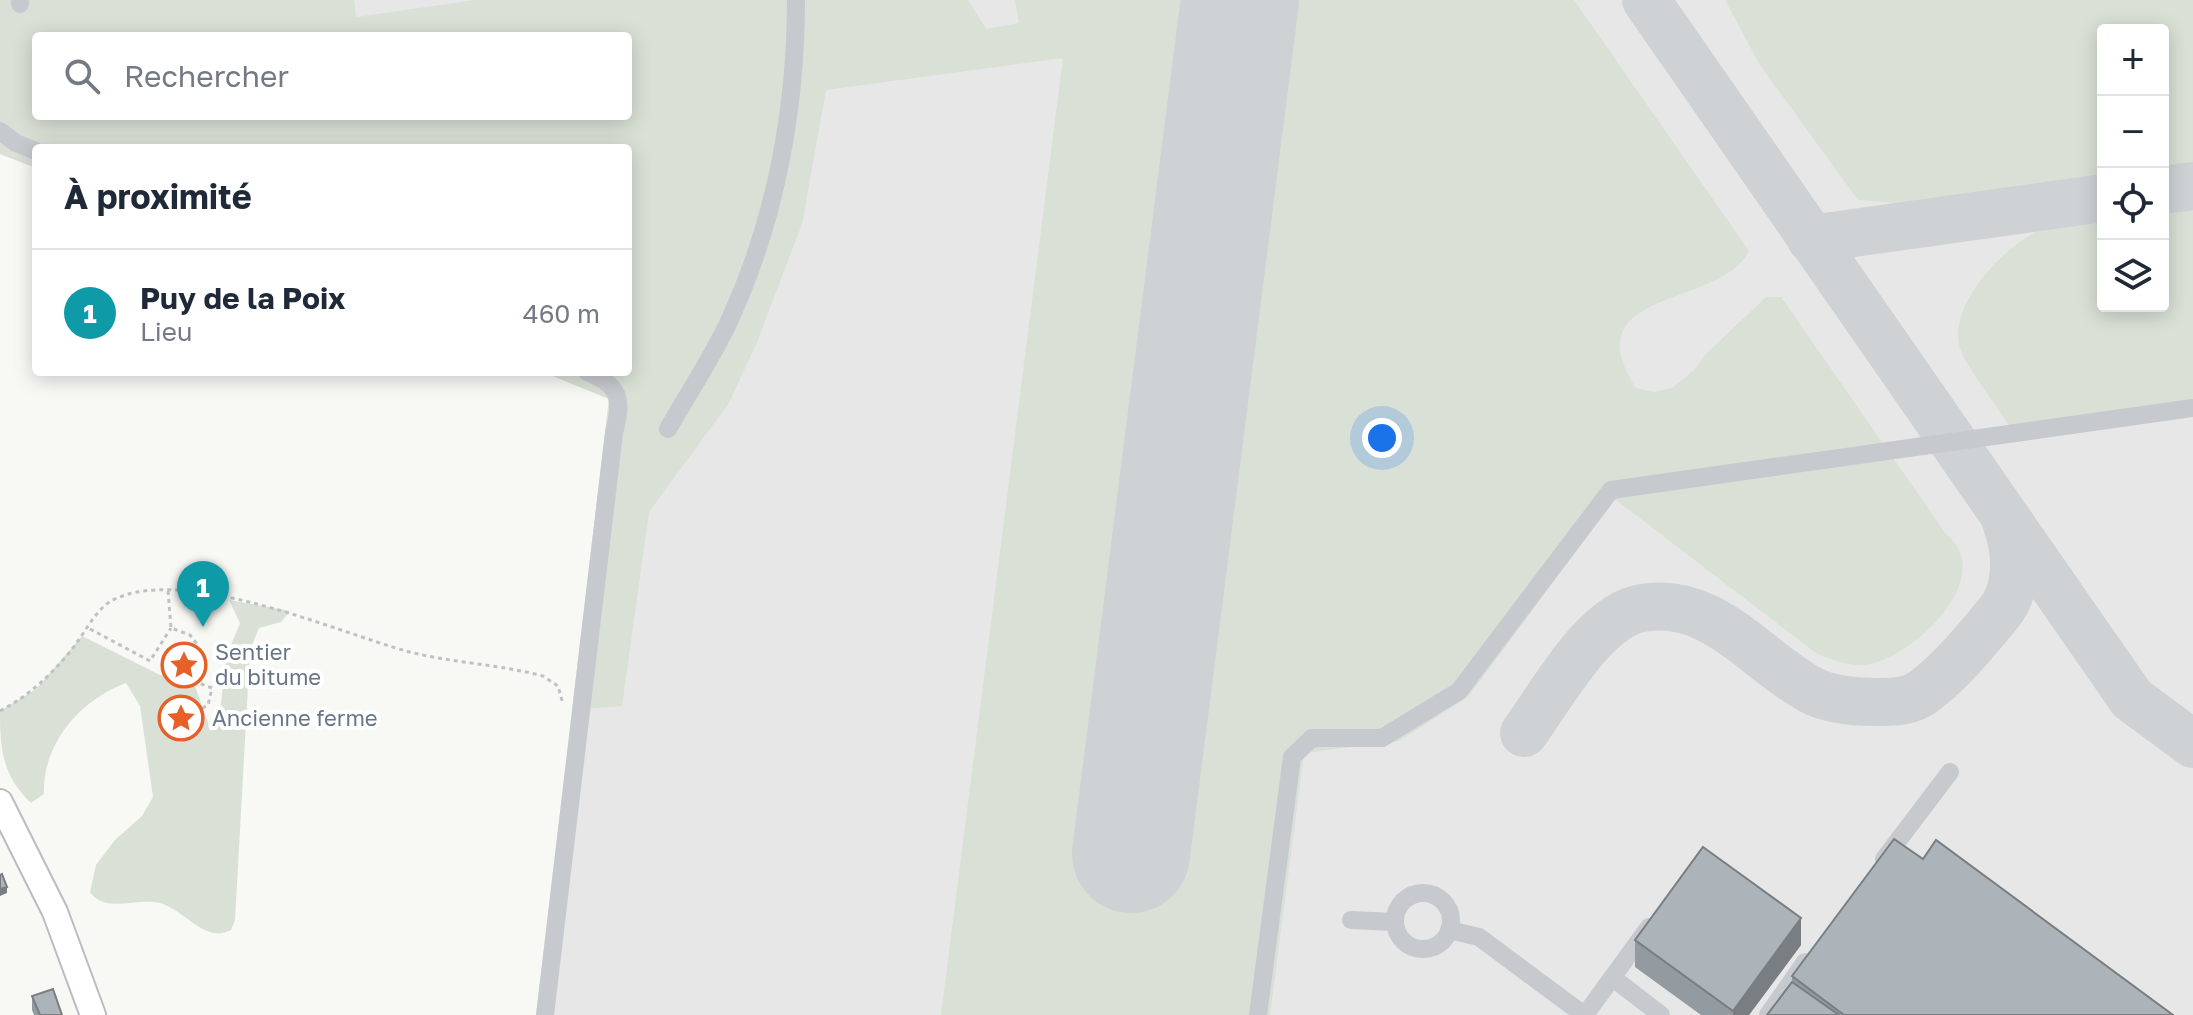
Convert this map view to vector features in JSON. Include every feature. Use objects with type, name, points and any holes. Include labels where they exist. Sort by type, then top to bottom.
[{"type":"main road","points":[[0,802],[55,912],[93,1015]]},
{"type":"lane","points":[[668,429],[731,318],[758,247],[782,157],[796,55],[796,0]]},
{"type":"lane","points":[[0,131],[16,143],[32,149]]},
{"type":"lane","points":[[545,1015],[614,433],[621,408],[614,388],[597,376]]},
{"type":"lane","points":[[1258,1015],[1292,757],[1312,738],[1382,738],[1459,691],[1611,490],[2193,408]]},
{"type":"lane","points":[[1876,868],[1950,772]]},
{"type":"lane","points":[[1425,893],[1442,901],[1448,908],[1449,930],[1434,947],[1416,949],[1401,939],[1394,922],[1400,904],[1407,897],[1425,893]]},
{"type":"lane","points":[[1449,930],[1479,937],[1584,1015],[1658,916]]},
{"type":"lane","points":[[1351,920],[1394,922]]},
{"type":"lane","points":[[1768,1015],[1812,953]]},
{"type":"lane","points":[[1613,978],[1661,1015]]},
{"type":"path","points":[[88,629],[150,661],[171,628],[168,591]]},
{"type":"path","points":[[0,711],[36,689],[105,605],[114,599],[168,591],[267,604],[405,650],[543,676],[558,686],[567,715]]},
{"type":"path","points":[[171,628],[190,635],[197,644],[196,653],[180,676],[212,688],[208,705],[178,721]]},
{"type":"shaded area","points":[[0,0],[2193,0],[2193,1015],[536,1015],[609,399],[553,376],[632,376],[632,144],[32,144],[32,166],[0,154]]},
{"type":"shaded area","points":[[0,0],[354,0],[356,17],[475,0],[968,0],[986,29],[1019,23],[1015,0],[1574,0],[1749,251],[1733,269],[1658,303],[1636,316],[1622,332],[1621,356],[1636,388],[1654,392],[1672,388],[1766,297],[1781,297],[1960,551],[1963,571],[1957,591],[1928,630],[1889,657],[1870,664],[1849,664],[1816,653],[1615,499],[1468,697],[1399,741],[1304,753],[1270,1015],[941,1015],[1063,58],[826,90],[802,224],[757,342],[729,403],[649,512],[622,706],[572,710],[609,399],[553,376],[632,376],[632,144],[32,144],[32,166],[0,154]]},
{"type":"shaded area","points":[[1725,0],[2193,0],[2193,167],[2169,170],[2169,24],[2097,24],[2097,181],[1919,205],[1858,200],[1760,65]]},
{"type":"shaded area","points":[[2193,206],[2193,416],[2021,441],[1978,380],[1960,348],[1958,330],[1972,293],[2000,259],[2032,234],[2048,226],[2097,220],[2097,312],[2169,312],[2169,210]]},
{"type":"shaded area","points":[[229,600],[290,611],[281,622],[259,628],[250,650],[235,920],[231,930],[212,933],[160,903],[113,904],[96,899],[90,892],[96,865],[115,840],[142,816],[153,797],[140,706],[126,683],[94,700],[67,726],[50,758],[44,794],[31,803],[8,772],[0,711],[36,689],[82,636],[160,675],[180,676],[195,686],[211,731],[219,718],[227,655],[240,623]]},
{"type":"building","points":[[1894,839],[1923,859],[1936,840],[2173,1015],[1844,1015],[1792,976]]},
{"type":"building","points":[[1703,847],[1801,918],[1733,1011],[1635,940]]},
{"type":"building","points":[[0,875],[7,887],[0,889]]},
{"type":"building","points":[[1792,982],[1839,1015],[1767,1015]]},
{"type":"building","points":[[53,989],[62,1015],[40,1015],[32,996]]},
{"type":"taxiway","points":[[1646,0],[2132,699],[2193,744]]},
{"type":"taxiway","points":[[2169,189],[2193,186]]},
{"type":"taxiway","points":[[1811,239],[2097,199]]},
{"type":"taxiway","points":[[1524,733],[1591,641],[1624,614],[1642,608],[1668,607],[1712,621],[1791,677],[1826,696],[1876,702],[1915,697],[1955,663],[2005,604],[2014,570],[2006,522]]},
{"type":"runway","points":[[1131,854],[1240,0]]},
{"type":"place","name":"Puy de la Poix","points":[[203,627]]},
{"type":"place","name":"Sentier du bitume","points":[[184,665]]},
{"type":"place","name":"Ancienne ferme","points":[[181,718]]}]
